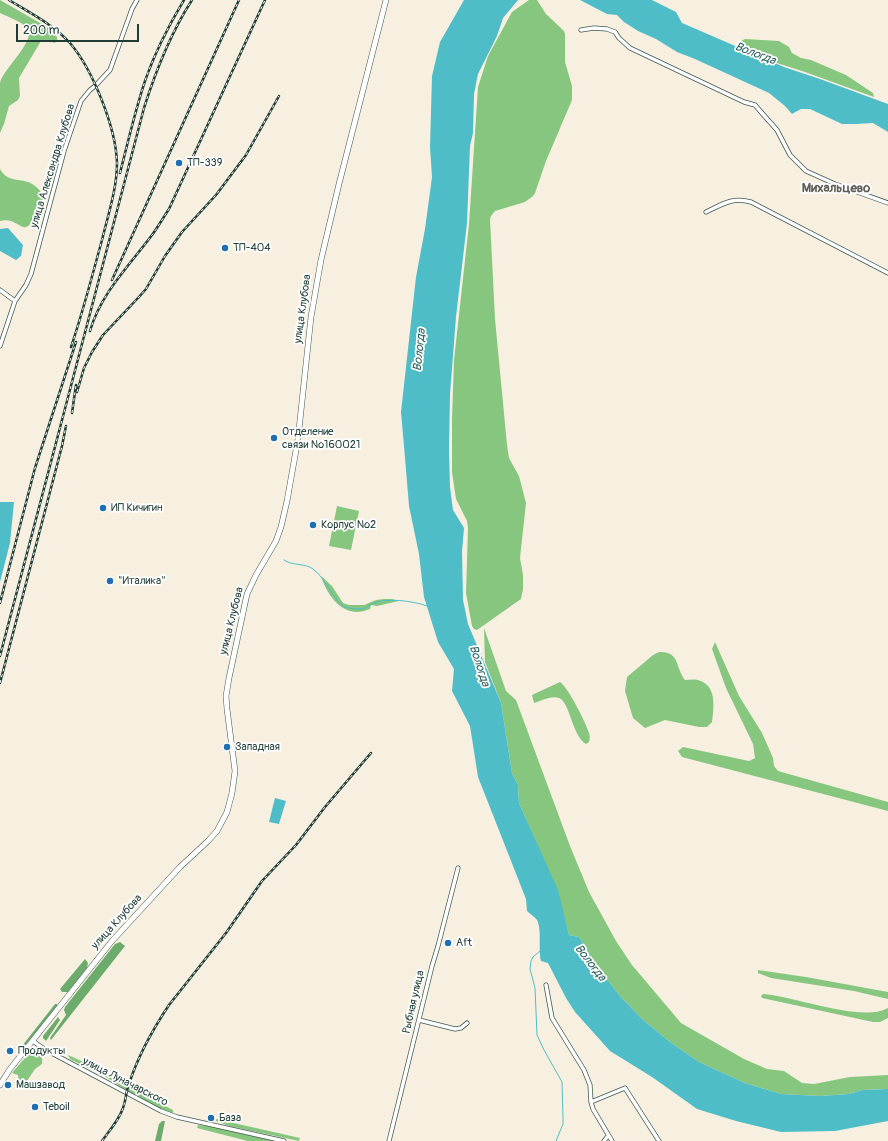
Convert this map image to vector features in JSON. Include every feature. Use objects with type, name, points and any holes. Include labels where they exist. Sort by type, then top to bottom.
[{"type":"main road","name":"улица Клубова","points":[[0,1085],[10,1069],[117,935],[180,867],[208,842],[223,821],[229,806],[235,771],[227,709],[229,678],[250,586],[276,541],[281,527],[299,430],[311,317],[321,260],[386,0]]},
{"type":"street","name":"улица Александра Клубова","points":[[0,346],[15,301],[26,285],[31,274],[64,152],[81,101],[110,70],[132,9],[137,0]]},
{"type":"street","points":[[581,30],[594,28],[607,29],[615,32],[630,48],[755,106],[777,130],[790,155],[806,171],[835,184],[888,203]]},
{"type":"street","points":[[706,212],[731,201],[740,199],[751,202],[888,273]]},
{"type":"street","points":[[0,290],[15,301]]},
{"type":"street","name":"Рыбная улица","points":[[389,1141],[458,868]]},
{"type":"street","points":[[546,985],[552,1018],[584,1070],[590,1085],[591,1102],[612,1141]]},
{"type":"street","points":[[419,1020],[455,1029],[461,1028],[467,1023]]},
{"type":"street","name":"улица Луначарского","points":[[33,1042],[161,1111],[177,1117],[284,1141]]},
{"type":"street","points":[[591,1102],[625,1088],[659,1141]]},
{"type":"street","points":[[604,1141],[608,1136]]},
{"type":"green space","points":[[0,0],[47,27],[57,37],[57,40],[55,43],[41,41],[19,78],[20,96],[18,100],[9,106],[0,133],[0,83],[2,77],[24,47],[29,33],[27,28],[21,23],[0,13]]},
{"type":"green space","points":[[529,0],[537,0],[546,14],[564,31],[565,62],[572,86],[572,100],[533,196],[525,202],[495,211],[490,219],[495,319],[507,445],[509,458],[519,476],[526,503],[520,558],[523,575],[521,599],[477,630],[472,626],[466,593],[467,521],[456,499],[452,472],[454,360],[469,224],[478,87],[488,56],[512,12]]},
{"type":"green space","points":[[745,39],[779,41],[789,47],[792,53],[801,58],[811,60],[846,75],[873,93],[874,97],[774,62],[738,46],[739,42]]},
{"type":"green space","points":[[0,169],[4,174],[12,179],[26,181],[35,186],[42,195],[43,205],[39,215],[27,227],[5,220],[0,221]]},
{"type":"green space","points":[[337,506],[359,511],[351,550],[329,546]]},
{"type":"green space","points":[[321,576],[332,586],[343,603],[349,605],[364,605],[376,600],[384,599],[399,601],[377,606],[371,605],[370,609],[361,612],[353,612],[345,609],[333,599]]},
{"type":"green space","points":[[484,628],[506,691],[516,700],[570,846],[589,892],[616,941],[632,965],[681,1023],[744,1059],[767,1069],[784,1071],[802,1083],[814,1084],[850,1077],[888,1075],[888,1089],[862,1090],[849,1094],[820,1096],[781,1094],[745,1083],[699,1062],[670,1042],[642,1019],[620,996],[596,965],[579,937],[569,935],[564,917],[534,837],[519,803],[518,785],[512,773],[501,703],[485,662]]},
{"type":"green space","points":[[715,642],[739,696],[762,733],[773,758],[774,766],[778,771],[888,802],[888,811],[682,757],[678,751],[683,747],[749,761],[755,758],[753,744],[726,688],[712,649]]},
{"type":"green space","points":[[659,652],[666,652],[674,657],[685,680],[698,680],[708,687],[713,697],[713,710],[712,722],[707,727],[699,727],[665,720],[645,728],[633,718],[625,691],[627,677],[653,655]]},
{"type":"green space","points":[[560,682],[572,698],[587,728],[590,739],[586,744],[577,734],[563,701],[559,698],[553,697],[534,703],[532,695]]},
{"type":"green space","points":[[120,942],[125,946],[51,1040],[50,1038],[66,1015],[64,1010],[65,1007],[115,944]]},
{"type":"green space","points":[[85,959],[88,963],[87,968],[68,992],[62,992],[60,989]]},
{"type":"green space","points":[[758,970],[888,992],[888,999],[854,991],[771,978],[758,973]]},
{"type":"green space","points":[[763,994],[845,1011],[876,1012],[888,1008],[888,1018],[880,1022],[873,1022],[762,998],[761,996]]},
{"type":"green space","points":[[55,1004],[57,1004],[57,1006],[24,1047],[22,1047],[22,1046]]},
{"type":"green space","points":[[58,1017],[60,1020],[46,1041],[43,1036]]},
{"type":"green space","points":[[32,1052],[41,1055],[42,1064],[35,1069],[23,1087],[19,1084],[18,1075],[12,1073]]},
{"type":"green space","points":[[68,1055],[86,1063],[127,1086],[126,1090],[106,1077],[70,1059]]},
{"type":"green space","points":[[129,1087],[173,1110],[173,1113],[162,1109],[128,1091]]},
{"type":"green space","points":[[216,1119],[300,1138],[299,1141],[229,1126],[216,1121]]},
{"type":"green space","points":[[162,1121],[165,1121],[161,1141],[155,1141],[159,1124]]},
{"type":"green space","points":[[198,1125],[215,1127],[275,1141],[248,1141],[197,1128]]},
{"type":"water","name":"Вологда","points":[[464,0],[518,0],[503,18],[497,36],[478,74],[474,94],[467,223],[456,317],[450,394],[449,450],[450,487],[453,510],[464,528],[462,551],[463,600],[468,624],[501,703],[512,773],[518,785],[519,803],[558,890],[569,935],[579,937],[596,965],[620,996],[642,1019],[670,1042],[699,1062],[745,1083],[781,1094],[820,1096],[849,1094],[862,1090],[888,1089],[888,1121],[835,1131],[781,1132],[736,1121],[697,1109],[652,1077],[610,1051],[575,1012],[548,963],[541,961],[540,934],[537,920],[527,911],[526,899],[478,777],[470,726],[452,691],[454,669],[438,642],[424,597],[419,554],[409,506],[401,412],[416,277],[425,229],[432,177],[430,147],[432,76],[440,42]]},
{"type":"water","points":[[580,0],[652,0],[676,12],[682,23],[784,67],[888,104],[888,132],[873,123],[842,124],[810,109],[801,109],[792,114],[769,93],[677,52],[656,39],[638,31],[624,22],[617,15],[607,14]]},
{"type":"water","points":[[8,228],[23,245],[21,256],[16,260],[0,251],[0,229]]},
{"type":"water","points":[[0,502],[14,502],[10,543],[0,582]]},
{"type":"water","points":[[275,798],[286,801],[279,824],[269,822]]},
{"type":"waterway","points":[[284,560],[313,569],[322,578],[337,600],[345,607],[352,609],[364,609],[378,602],[392,600],[407,601],[427,606]]},
{"type":"waterway","points":[[540,951],[533,957],[530,969],[535,988],[537,1035],[562,1082],[563,1124],[556,1141]]},
{"type":"railway","points":[[9,0],[57,31],[79,54],[102,100],[116,149],[117,173],[112,202],[80,321],[71,347]]},
{"type":"railway","points":[[120,173],[138,104],[149,70],[163,39],[184,0]]},
{"type":"railway","points":[[0,656],[144,108],[164,52],[192,0]]},
{"type":"railway","points":[[112,280],[239,0]]},
{"type":"railway","points":[[90,331],[95,317],[108,292],[152,235],[169,209],[265,0]]},
{"type":"railway","points":[[77,392],[84,368],[103,335],[146,289],[165,256],[182,232],[216,195],[246,155],[279,96]]},
{"type":"railway","points":[[0,603],[35,468],[76,342]]},
{"type":"railway","points":[[72,413],[76,385]]},
{"type":"railway","points":[[0,683],[66,426]]},
{"type":"railway","points":[[102,1141],[119,1117],[124,1105],[128,1087],[141,1053],[169,1005],[226,933],[262,881],[296,845],[325,807],[371,753]]},
{"type":"place","name":"ТП-339","points":[[179,163]]},
{"type":"place","name":"ТП-404","points":[[225,248]]},
{"type":"place","name":"Отделение связи №160021","points":[[274,438]]},
{"type":"place","name":"ИП Кичигин","points":[[103,508]]},
{"type":"place","name":"Корпус №2","points":[[313,525]]},
{"type":"place","name":"\"Италика\"","points":[[110,581]]},
{"type":"place","name":"Западная","points":[[227,747]]},
{"type":"place","name":"Aft","points":[[448,943]]},
{"type":"place","name":"Продукты","points":[[10,1051]]},
{"type":"place","name":"Машзавод","points":[[8,1085]]},
{"type":"place","name":"Teboil","points":[[35,1107]]},
{"type":"place","name":"База","points":[[211,1118]]},
{"type":"district","name":"Михальцево","points":[[836,189]]}]
